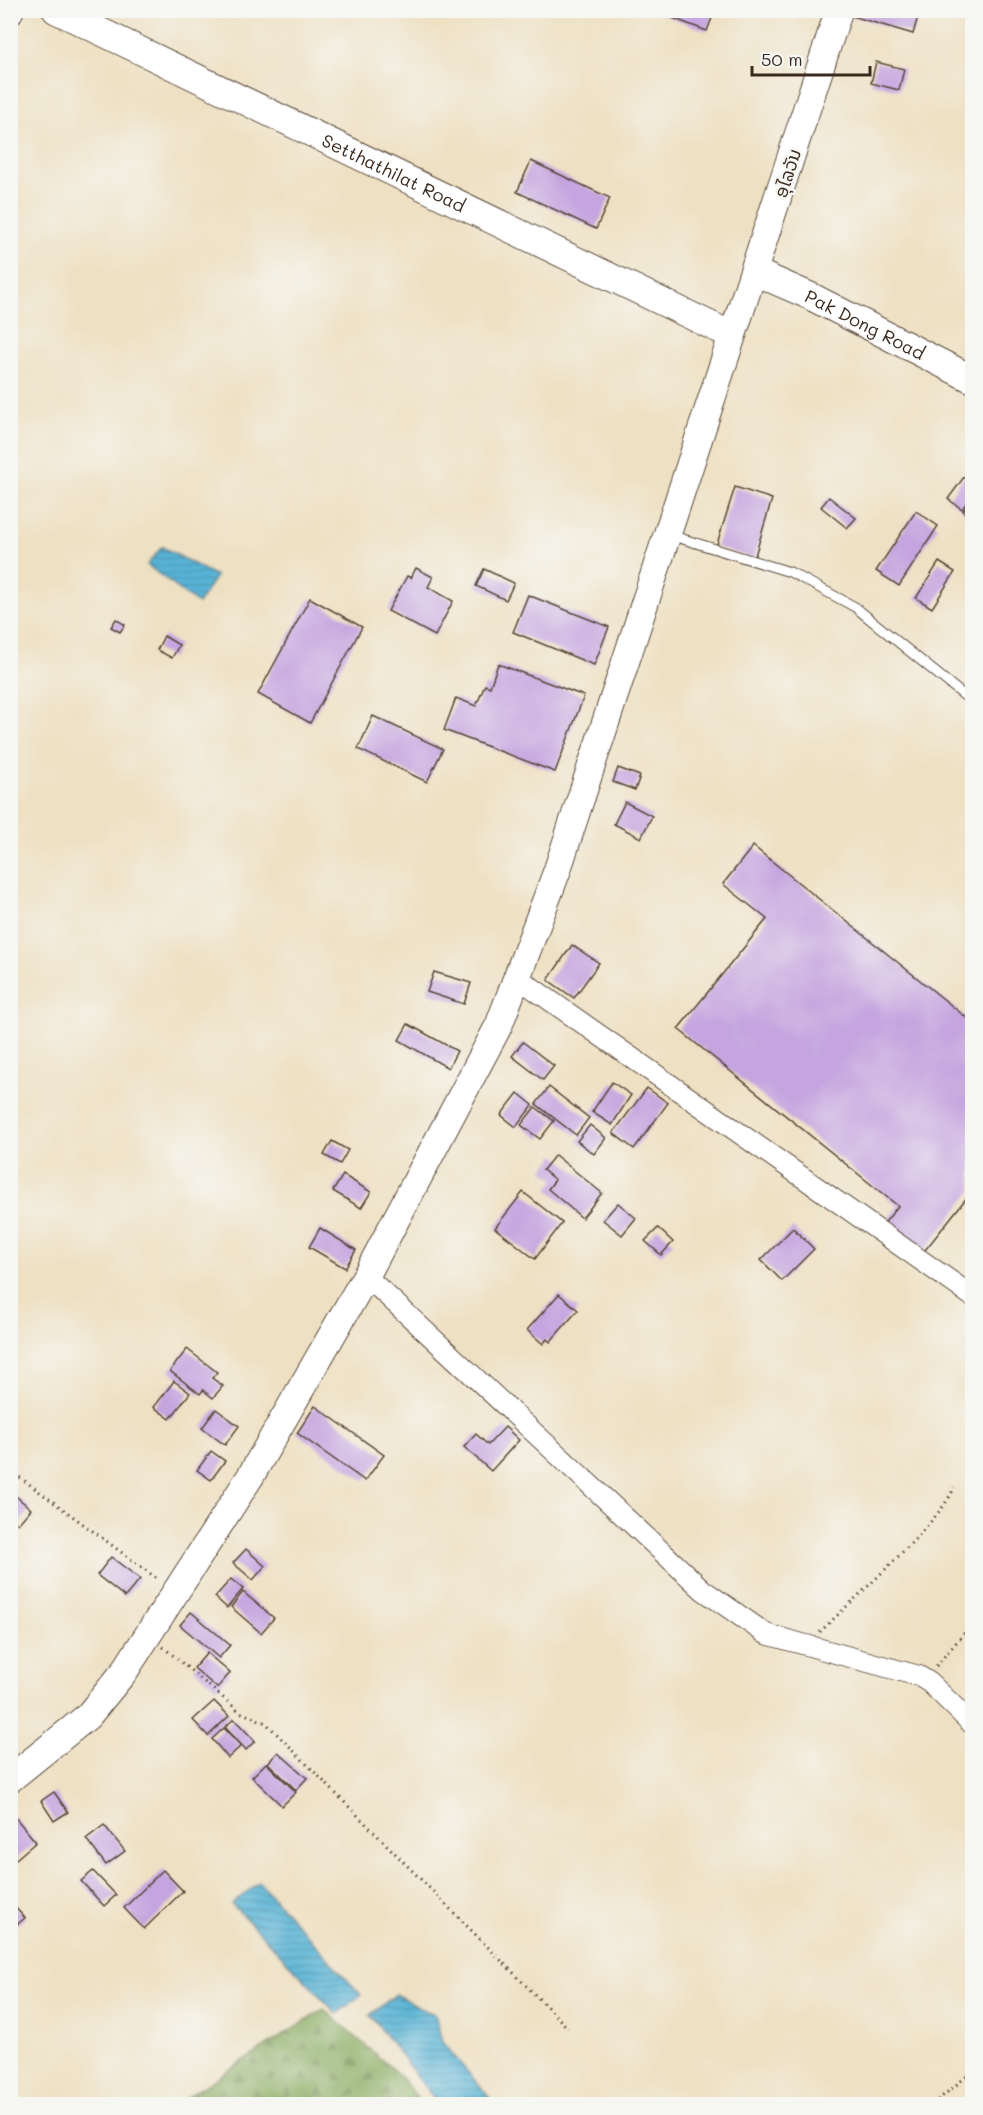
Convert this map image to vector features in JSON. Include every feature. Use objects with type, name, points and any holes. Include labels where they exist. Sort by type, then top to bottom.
[{"type":"street","points":[[10,17],[14,10]]},
{"type":"street","name":"Setthathilat Road","points":[[56,10],[731,335]]},
{"type":"street","name":"ອຸໄລວັນ","points":[[10,1779],[88,1716],[124,1672],[250,1477],[366,1276],[499,1025],[557,871],[839,10]]},
{"type":"street","name":"Pak Dong Road","points":[[755,272],[810,296],[972,380]]},
{"type":"street","points":[[518,978],[972,1296]]},
{"type":"street","points":[[366,1276],[703,1590],[766,1634],[919,1676],[930,1683],[972,1724]]},
{"type":"lane","points":[[668,534],[790,572],[855,607],[972,702]]},
{"type":"path","points":[[10,1470],[124,1552],[175,1593]]},
{"type":"path","points":[[807,1644],[927,1525],[951,1498],[954,1487]]},
{"type":"path","points":[[919,1676],[937,1666],[972,1624]]},
{"type":"path","points":[[147,1635],[183,1662],[240,1712],[266,1722],[568,2028]]},
{"type":"path","points":[[933,2104],[972,2072]]},
{"type":"green space","points":[[324,2009],[399,2075],[422,2104],[176,2104]]},
{"type":"water","points":[[162,547],[216,576],[198,604],[147,565]]},
{"type":"water","points":[[259,1882],[361,1995],[337,2014],[232,1904]]},
{"type":"water","points":[[396,1994],[419,2008],[435,2014],[442,2042],[495,2104],[438,2104],[370,2015]]},
{"type":"building","points":[[651,10],[715,10],[707,31]]},
{"type":"building","points":[[854,10],[909,10],[919,13],[913,34],[852,16]]},
{"type":"building","points":[[876,62],[904,69],[899,90],[871,83]]},
{"type":"building","points":[[531,161],[610,198],[596,229],[517,192]]},
{"type":"building","points":[[972,466],[972,495],[962,509],[948,499]]},
{"type":"building","points":[[735,487],[772,499],[754,559],[716,547]]},
{"type":"building","points":[[829,497],[856,518],[847,528],[821,507]]},
{"type":"building","points":[[972,499],[972,519],[963,511]]},
{"type":"building","points":[[916,511],[938,526],[899,586],[876,571]]},
{"type":"building","points":[[939,562],[955,572],[932,608],[916,598]]},
{"type":"building","points":[[416,568],[433,577],[428,587],[453,601],[435,636],[388,611],[407,576],[411,578]]},
{"type":"building","points":[[484,569],[514,583],[506,600],[476,586]]},
{"type":"building","points":[[528,595],[609,627],[594,665],[513,632]]},
{"type":"building","points":[[310,598],[362,627],[310,723],[258,694]]},
{"type":"building","points":[[116,619],[125,625],[120,632],[111,627]]},
{"type":"building","points":[[164,636],[179,645],[172,658],[157,650]]},
{"type":"building","points":[[498,664],[584,696],[555,772],[444,730],[456,698],[476,706],[485,685],[490,687]]},
{"type":"building","points":[[373,716],[443,749],[427,782],[358,749]]},
{"type":"building","points":[[618,768],[640,776],[635,790],[613,782]]},
{"type":"building","points":[[625,802],[652,816],[641,838],[614,824]]},
{"type":"building","points":[[753,846],[972,1022],[972,1191],[922,1254],[882,1226],[898,1206],[678,1029],[767,919],[723,884]]},
{"type":"building","points":[[572,945],[599,963],[574,998],[548,980]]},
{"type":"building","points":[[434,972],[471,983],[464,1004],[427,992]]},
{"type":"building","points":[[408,1024],[457,1051],[448,1068],[399,1040]]},
{"type":"building","points":[[523,1042],[554,1066],[543,1080],[512,1056]]},
{"type":"building","points":[[612,1082],[631,1095],[612,1125],[592,1112]]},
{"type":"building","points":[[549,1087],[589,1118],[576,1135],[536,1104]]},
{"type":"building","points":[[647,1088],[668,1103],[634,1149],[613,1133]]},
{"type":"building","points":[[518,1093],[533,1105],[516,1127],[501,1115]]},
{"type":"building","points":[[535,1107],[554,1121],[540,1139],[521,1125]]},
{"type":"building","points":[[590,1125],[606,1138],[594,1154],[577,1141]]},
{"type":"building","points":[[332,1141],[348,1150],[340,1164],[324,1155]]},
{"type":"building","points":[[555,1155],[602,1193],[582,1218],[548,1189],[555,1180],[543,1170]]},
{"type":"building","points":[[343,1175],[371,1192],[361,1208],[333,1191]]},
{"type":"building","points":[[523,1192],[562,1223],[535,1259],[495,1228]]},
{"type":"building","points":[[618,1203],[636,1218],[622,1235],[603,1220]]},
{"type":"building","points":[[320,1228],[356,1250],[345,1268],[309,1247]]},
{"type":"building","points":[[658,1228],[673,1242],[661,1255],[645,1241]]},
{"type":"building","points":[[793,1228],[814,1249],[782,1281],[761,1260]]},
{"type":"building","points":[[559,1294],[578,1310],[550,1342],[547,1339],[543,1344],[527,1330]]},
{"type":"building","points":[[187,1349],[217,1372],[212,1378],[223,1386],[213,1398],[203,1390],[200,1394],[170,1371]]},
{"type":"building","points":[[174,1381],[190,1393],[170,1419],[154,1407]]},
{"type":"building","points":[[315,1406],[384,1455],[365,1481],[297,1433]]},
{"type":"building","points":[[216,1409],[239,1426],[225,1445],[202,1428]]},
{"type":"building","points":[[505,1427],[519,1440],[491,1471],[464,1447],[476,1434],[488,1445]]},
{"type":"building","points":[[211,1451],[225,1461],[211,1480],[197,1470]]},
{"type":"building","points":[[10,1491],[31,1509],[18,1524],[10,1517]]},
{"type":"building","points":[[246,1549],[265,1566],[253,1580],[233,1563]]},
{"type":"building","points":[[111,1557],[140,1579],[125,1597],[97,1575]]},
{"type":"building","points":[[231,1579],[243,1589],[227,1608],[215,1597]]},
{"type":"building","points":[[243,1592],[274,1618],[261,1633],[231,1607]]},
{"type":"building","points":[[191,1612],[230,1645],[219,1658],[180,1625]]},
{"type":"building","points":[[207,1653],[230,1673],[217,1688],[194,1668]]},
{"type":"building","points":[[214,1701],[229,1716],[208,1736],[193,1720]]},
{"type":"building","points":[[234,1719],[255,1741],[246,1750],[225,1727]]},
{"type":"building","points":[[224,1728],[241,1746],[228,1758],[212,1739]]},
{"type":"building","points":[[278,1752],[307,1778],[296,1790],[268,1763]]},
{"type":"building","points":[[266,1763],[296,1792],[282,1806],[252,1777]]},
{"type":"building","points":[[54,1792],[68,1812],[54,1821],[41,1801]]},
{"type":"building","points":[[14,1816],[36,1842],[16,1859],[10,1852],[10,1819]]},
{"type":"building","points":[[104,1825],[125,1851],[106,1865],[86,1839]]},
{"type":"building","points":[[163,1870],[183,1891],[144,1929],[124,1908]]},
{"type":"building","points":[[93,1871],[116,1895],[104,1906],[81,1881]]},
{"type":"building","points":[[10,1902],[25,1918],[10,1930]]}]
